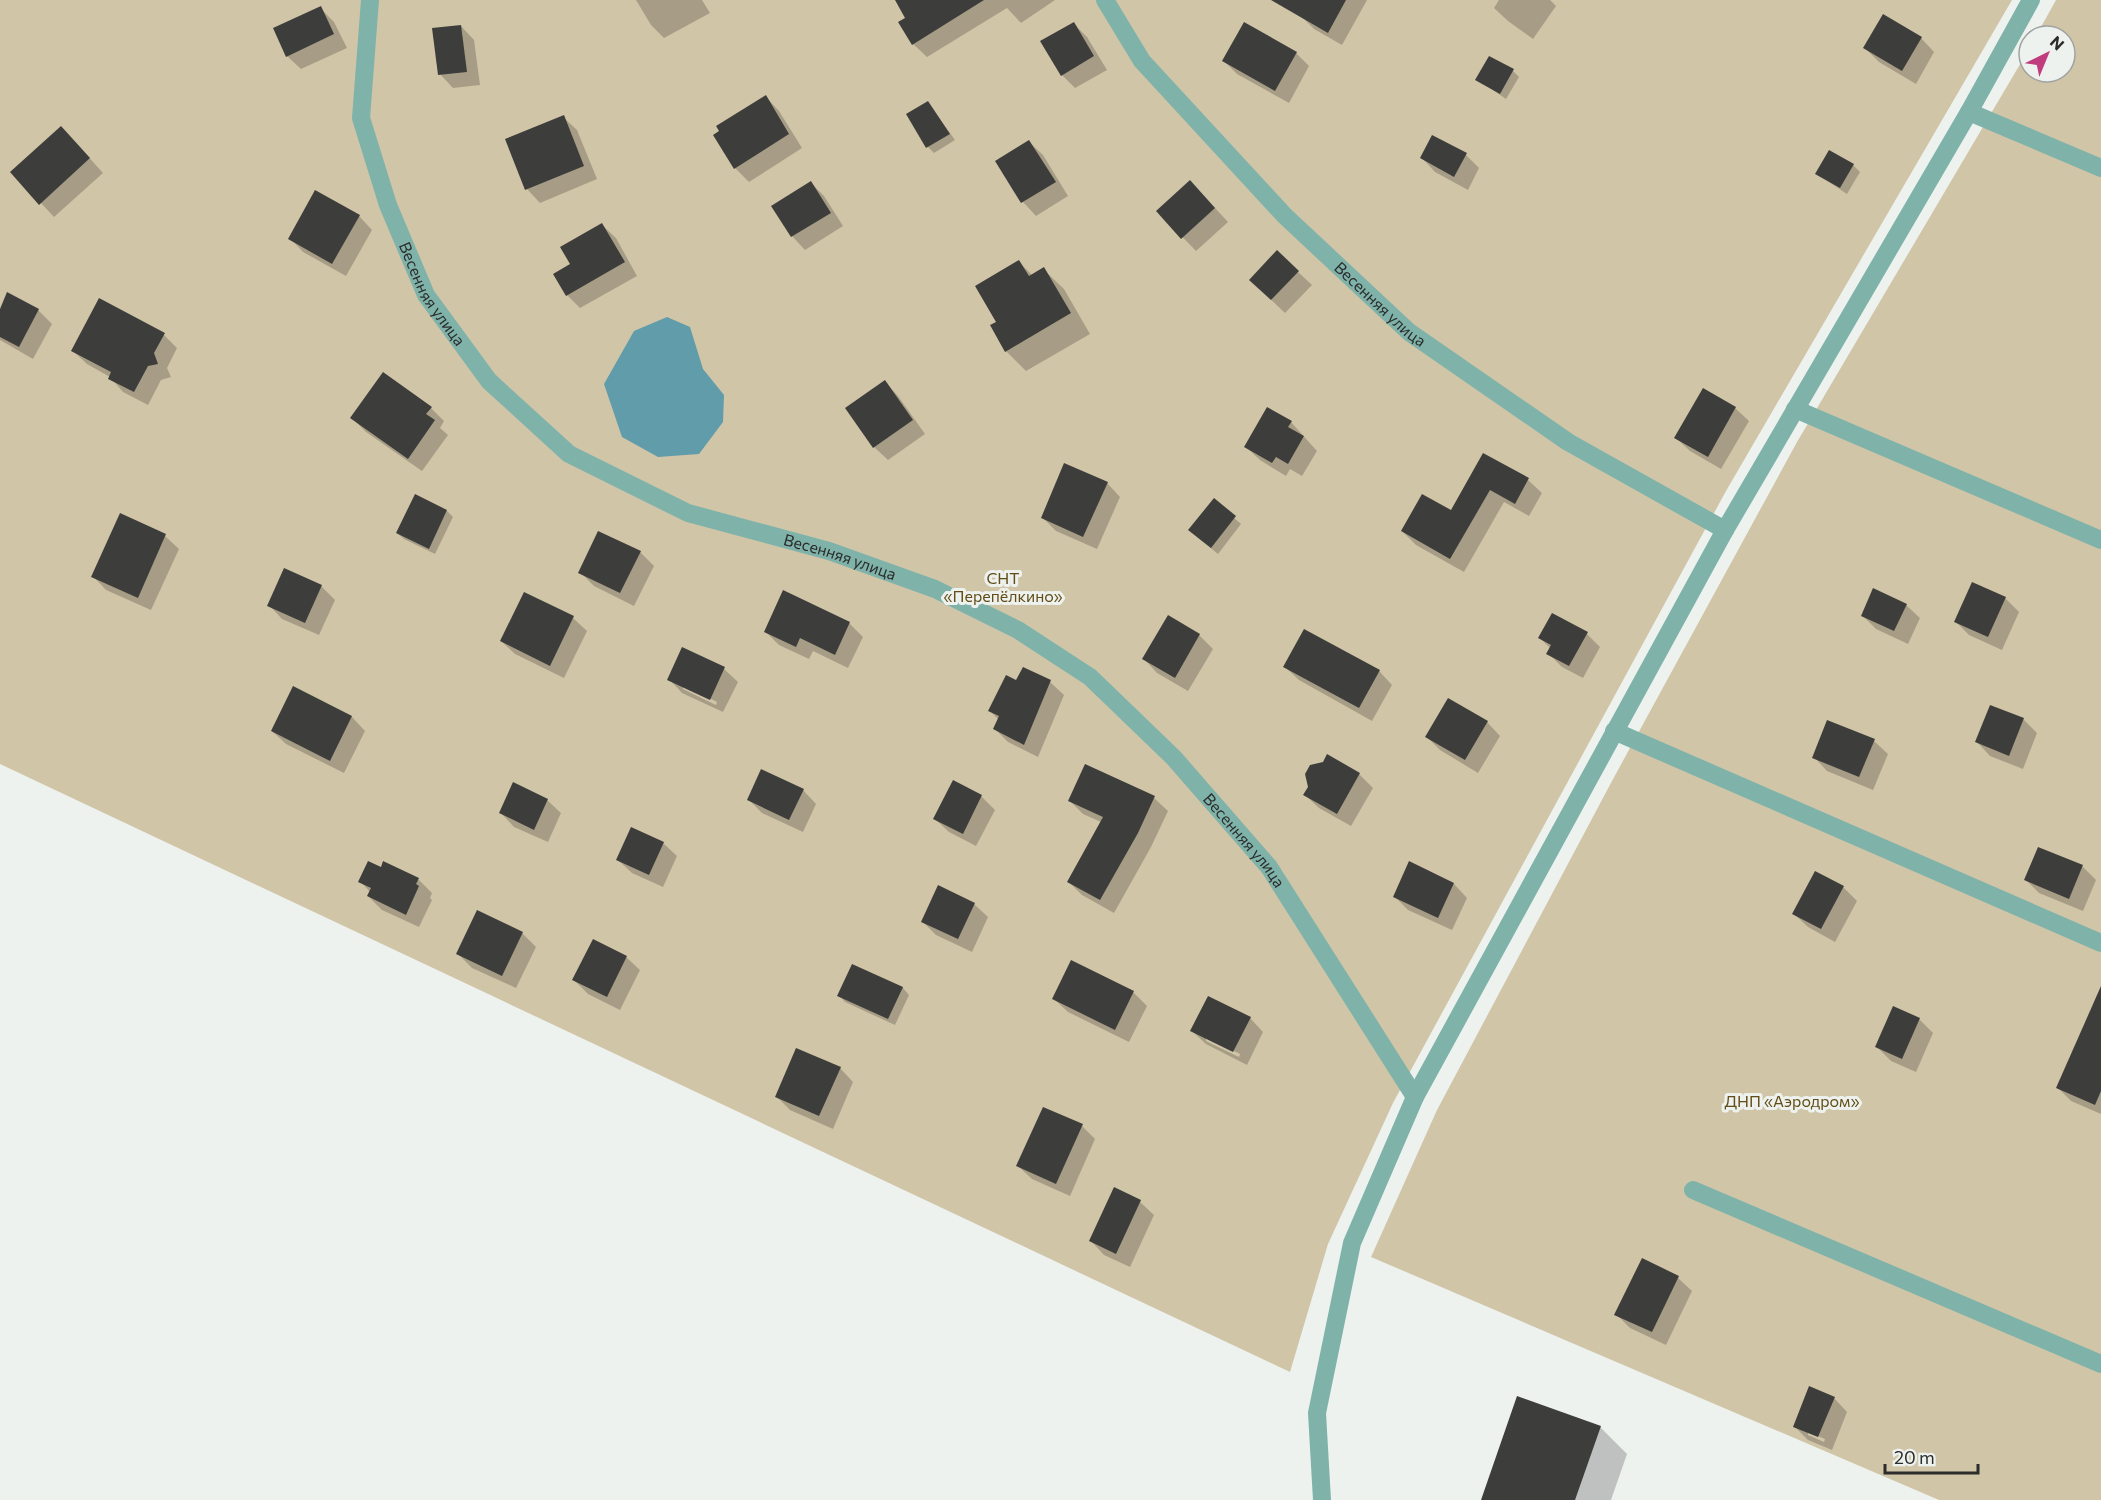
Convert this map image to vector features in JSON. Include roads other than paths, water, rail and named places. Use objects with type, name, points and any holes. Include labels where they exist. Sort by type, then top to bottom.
[{"type":"street","name":"Весенняя улица","points":[[370,0],[361,118],[381,183],[426,295],[489,381],[569,454],[688,513],[829,551],[935,589],[1018,630],[1090,677],[1174,758],[1269,867],[1415,1097]]},
{"type":"street","name":"Весенняя улица","points":[[1105,0],[1142,61],[1285,216],[1409,332],[1568,442],[1725,530]]},
{"type":"street","points":[[1322,1500],[1317,1413],[1352,1243],[1415,1097],[1725,530],[1969,112],[2031,0]]},
{"type":"street","points":[[1969,112],[2101,168]]},
{"type":"street","points":[[1795,409],[2101,540]]},
{"type":"street","points":[[1614,731],[2101,943]]},
{"type":"street","points":[[1694,1190],[2101,1364]]},
{"type":"water","points":[[667,317],[690,327],[703,369],[724,395],[723,422],[699,454],[658,457],[622,437],[604,384],[634,331]]},
{"type":"park label","name":"СНТ «Перепёлкино»","points":[[1003,587]]},
{"type":"park label","name":"ДНП «Аэродром»","points":[[1792,1101]]}]
